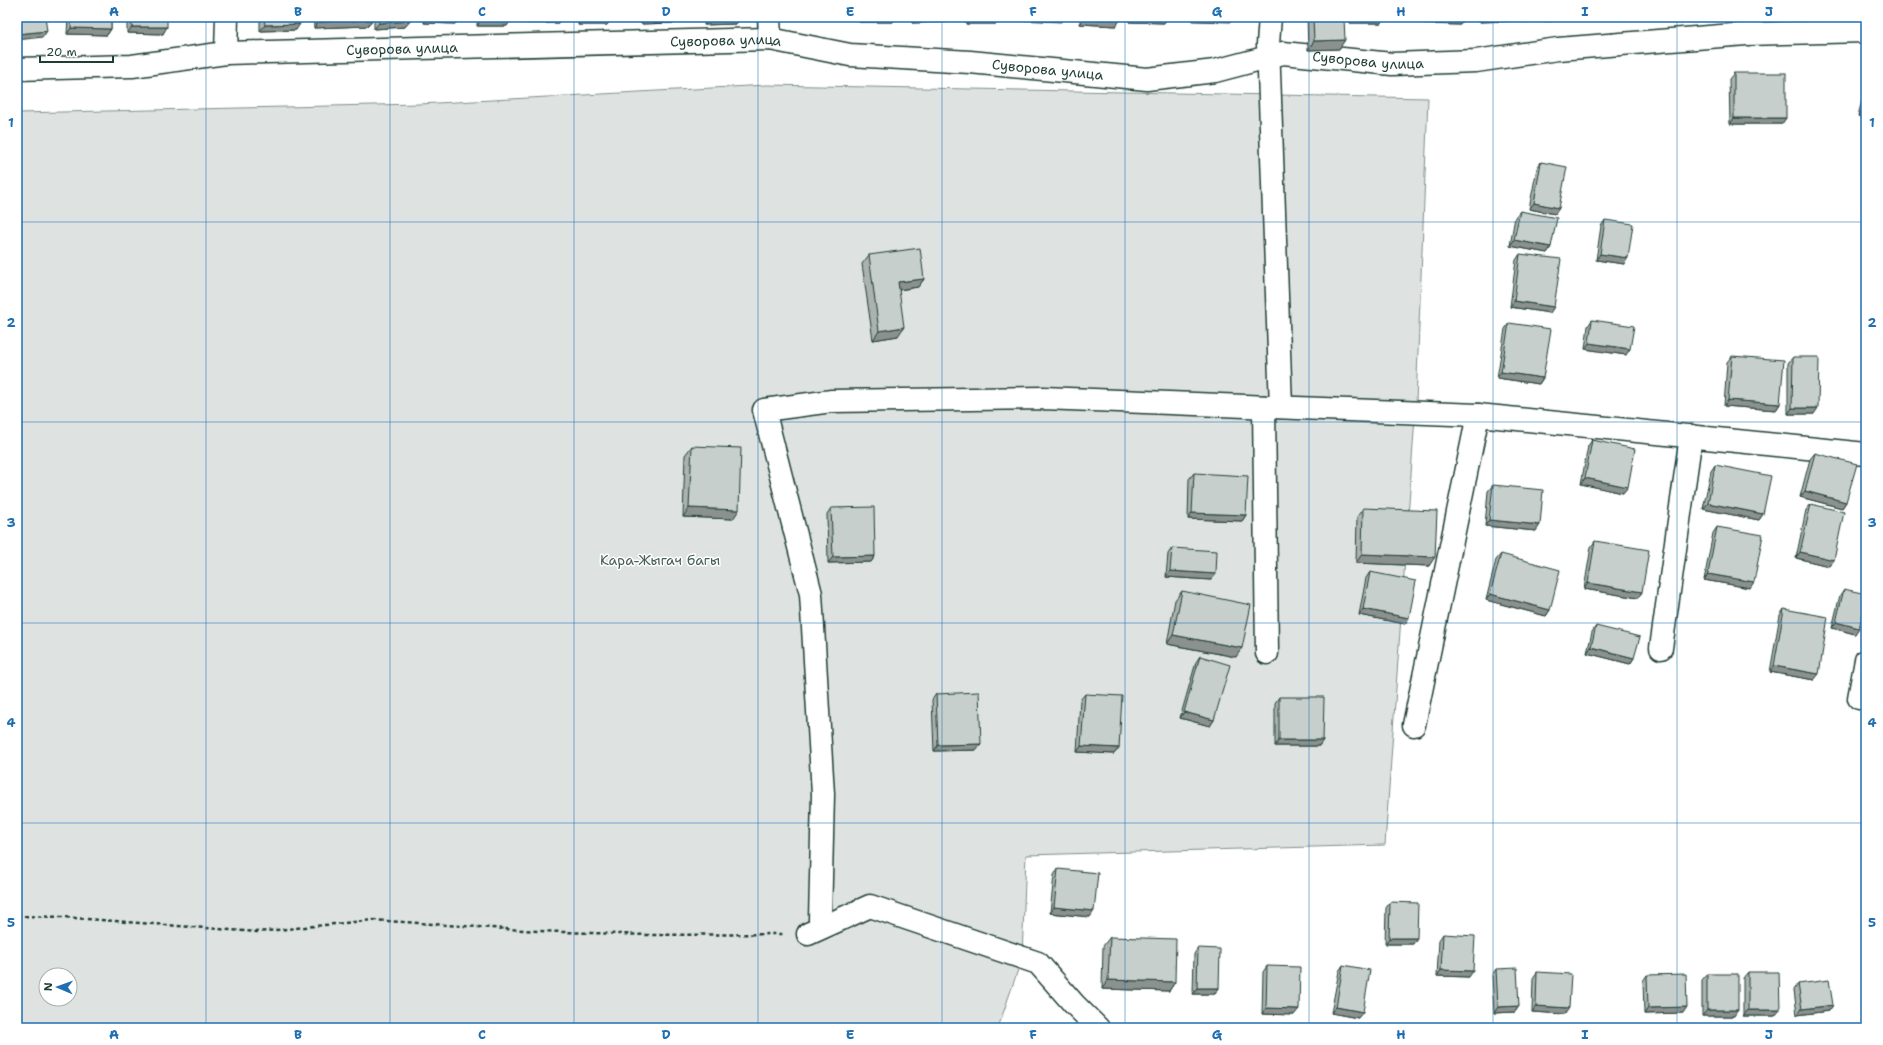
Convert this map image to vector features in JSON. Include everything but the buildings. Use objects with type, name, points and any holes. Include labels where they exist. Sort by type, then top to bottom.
[{"type":"street","points":[[226,53],[227,17]]},
{"type":"street","points":[[769,17],[770,39]]},
{"type":"street","points":[[1266,653],[1272,407],[1269,57],[1270,17]]},
{"type":"street","name":"Суворова улица","points":[[17,69],[132,66],[226,53],[770,39],[850,55],[970,62],[1147,79],[1215,71],[1283,53],[1392,64],[1476,61],[1558,49],[1746,34],[1822,24],[1866,31]]},
{"type":"street","points":[[1098,1028],[1074,1004],[1038,963],[870,906],[814,927],[823,794],[811,594],[764,410],[832,401],[1043,398],[1478,415],[1866,454]]},
{"type":"street","points":[[1414,725],[1478,415]]},
{"type":"street","points":[[1661,648],[1691,436]]},
{"type":"street","points":[[1859,698],[1866,660]]},
{"type":"path","points":[[17,916],[256,932],[373,920],[537,931],[640,934],[814,927]]},
{"type":"green space","name":"Кара-Жыгач багы","points":[[767,85],[1428,98],[1416,403],[1385,845],[1026,855],[1022,958],[998,1028],[17,1028],[17,113],[419,104]]}]
